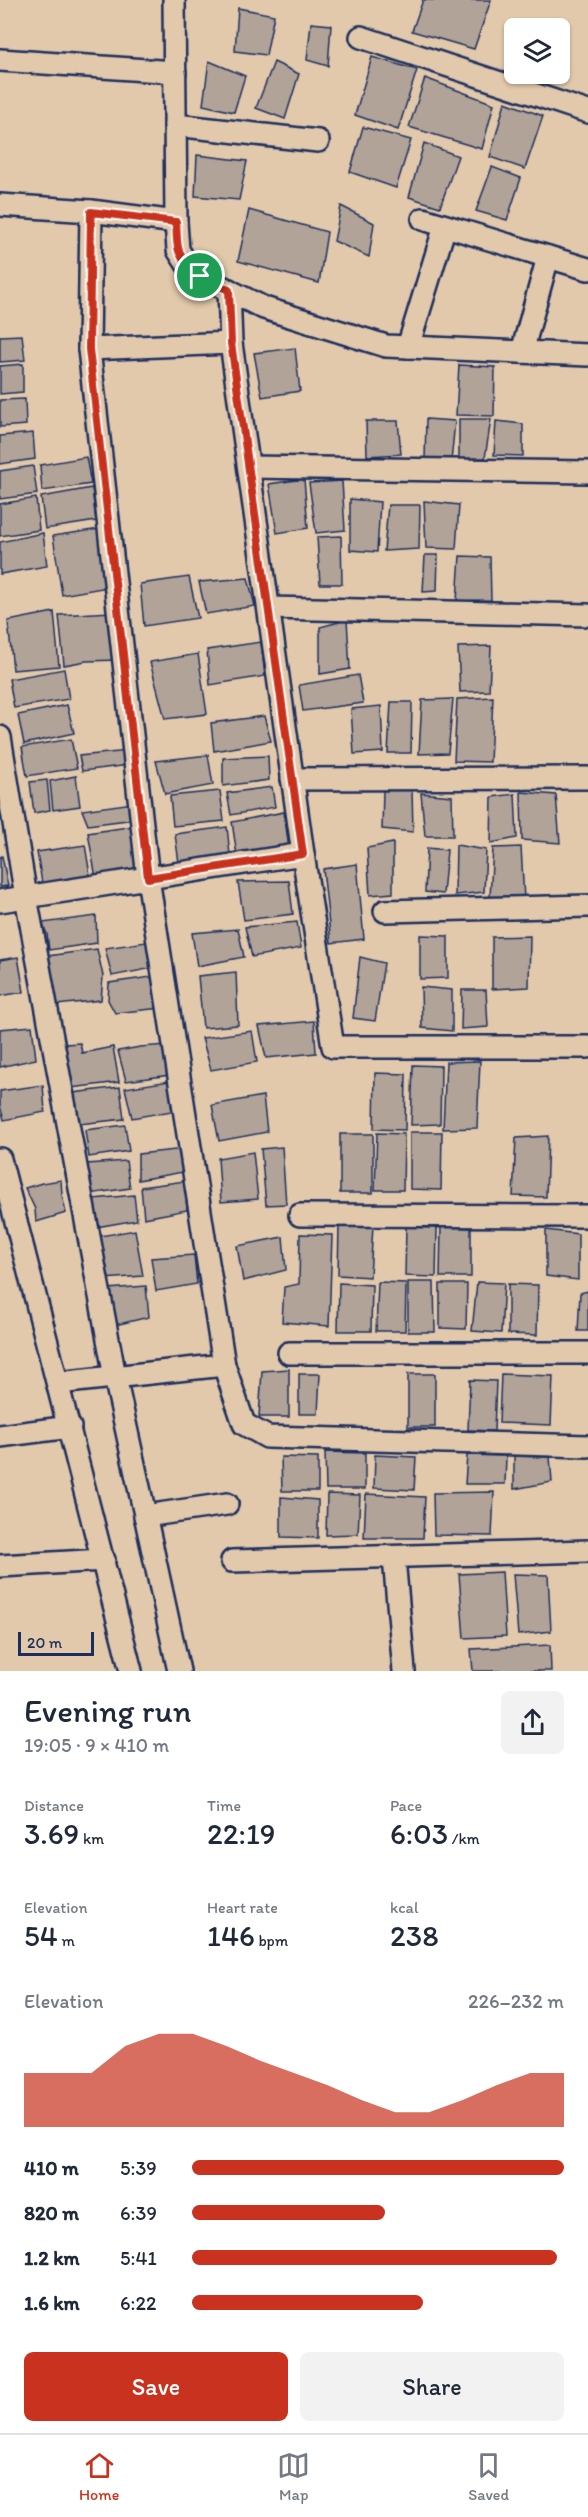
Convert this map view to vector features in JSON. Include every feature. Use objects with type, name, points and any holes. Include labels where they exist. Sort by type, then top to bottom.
[{"type":"street","points":[[174,0],[178,250],[187,264],[200,276],[264,308],[386,346],[588,355]]},
{"type":"street","points":[[361,37],[588,112]]},
{"type":"street","points":[[0,60],[175,72]]},
{"type":"street","points":[[175,125],[318,141]]},
{"type":"street","points":[[0,205],[176,222]]},
{"type":"street","points":[[91,212],[89,349],[148,878],[224,1365],[244,1424],[267,1437],[588,1446]]},
{"type":"street","points":[[423,219],[588,270]]},
{"type":"street","points":[[408,347],[445,226]]},
{"type":"street","points":[[522,352],[548,257]]},
{"type":"street","points":[[229,290],[231,343],[292,779],[333,1047],[588,1047]]},
{"type":"street","points":[[89,349],[231,343]]},
{"type":"street","points":[[249,467],[588,472]]},
{"type":"street","points":[[269,608],[588,615]]},
{"type":"street","points":[[0,736],[26,897],[115,1377],[179,1671]]},
{"type":"street","points":[[292,779],[588,778]]},
{"type":"street","points":[[0,901],[303,854]]},
{"type":"street","points":[[384,911],[588,906]]},
{"type":"street","points":[[0,1160],[131,1671]]},
{"type":"street","points":[[300,1215],[588,1216]]},
{"type":"street","points":[[289,1353],[588,1353]]},
{"type":"street","points":[[58,1383],[224,1365]]},
{"type":"street","points":[[0,1436],[70,1427]]},
{"type":"street","points":[[145,1516],[227,1504]]},
{"type":"street","points":[[232,1561],[588,1551]]},
{"type":"street","points":[[394,1558],[404,1671]]},
{"type":"street","points":[[0,1566],[104,1560]]},
{"type":"building","points":[[423,0],[491,0],[474,49],[412,31]]},
{"type":"building","points":[[238,8],[274,15],[266,55],[235,51]]},
{"type":"building","points":[[311,23],[331,25],[328,66],[307,60]]},
{"type":"building","points":[[372,57],[417,70],[398,130],[355,115]]},
{"type":"building","points":[[209,61],[245,76],[234,112],[203,105]]},
{"type":"building","points":[[274,62],[299,74],[285,119],[256,108]]},
{"type":"building","points":[[425,78],[494,104],[482,149],[409,127]]},
{"type":"building","points":[[505,102],[543,116],[525,169],[490,157]]},
{"type":"building","points":[[363,127],[411,140],[396,188],[350,172]]},
{"type":"building","points":[[424,143],[458,156],[440,207],[409,197]]},
{"type":"building","points":[[197,155],[247,161],[239,200],[195,196]]},
{"type":"building","points":[[492,167],[521,178],[507,220],[476,211]]},
{"type":"building","points":[[341,206],[374,223],[369,257],[334,241]]},
{"type":"building","points":[[249,210],[327,232],[319,283],[238,261]]},
{"type":"building","points":[[22,335],[25,360],[0,362],[0,336]]},
{"type":"building","points":[[295,348],[300,391],[262,397],[254,353]]},
{"type":"building","points":[[23,364],[23,392],[0,394],[0,366]]},
{"type":"building","points":[[459,365],[495,367],[494,416],[456,415]]},
{"type":"building","points":[[25,399],[26,425],[0,427],[0,400]]},
{"type":"building","points":[[426,419],[455,421],[451,462],[425,460]]},
{"type":"building","points":[[459,419],[491,419],[485,458],[459,459]]},
{"type":"building","points":[[366,421],[398,421],[401,454],[367,456]]},
{"type":"building","points":[[496,421],[523,424],[523,456],[494,455]]},
{"type":"building","points":[[33,433],[35,459],[0,464],[0,436]]},
{"type":"building","points":[[86,457],[91,484],[42,491],[40,465]]},
{"type":"building","points":[[33,466],[37,494],[0,499],[0,471]]},
{"type":"building","points":[[304,479],[308,528],[277,533],[269,484]]},
{"type":"building","points":[[342,481],[345,530],[316,533],[309,483]]},
{"type":"building","points":[[92,488],[96,521],[45,529],[41,497]]},
{"type":"building","points":[[36,498],[39,530],[0,536],[0,504]]},
{"type":"building","points":[[350,499],[380,502],[377,552],[350,550]]},
{"type":"building","points":[[424,501],[459,505],[456,549],[426,548]]},
{"type":"building","points":[[388,505],[420,505],[419,549],[384,551]]},
{"type":"building","points":[[99,529],[108,587],[62,595],[53,536]]},
{"type":"building","points":[[43,533],[47,566],[0,574],[0,542]]},
{"type":"building","points":[[341,536],[342,584],[320,584],[317,537]]},
{"type":"building","points":[[425,555],[438,555],[437,591],[423,592]]},
{"type":"building","points":[[460,556],[490,557],[491,600],[457,601]]},
{"type":"building","points":[[189,577],[198,618],[144,626],[140,584]]},
{"type":"building","points":[[248,578],[255,606],[206,614],[199,582]]},
{"type":"building","points":[[54,612],[59,666],[13,670],[8,621]]},
{"type":"building","points":[[112,612],[117,660],[86,661],[64,665],[59,615]]},
{"type":"building","points":[[347,620],[350,669],[320,674],[320,627]]},
{"type":"building","points":[[261,642],[265,676],[210,685],[207,650]]},
{"type":"building","points":[[491,646],[489,691],[460,692],[458,647]]},
{"type":"building","points":[[198,654],[207,714],[165,719],[150,662]]},
{"type":"building","points":[[64,669],[69,699],[14,708],[9,679]]},
{"type":"building","points":[[358,675],[363,703],[303,711],[299,685]]},
{"type":"building","points":[[493,697],[490,762],[454,761],[457,699]]},
{"type":"building","points":[[453,699],[448,753],[419,754],[422,700]]},
{"type":"building","points":[[391,702],[412,702],[411,753],[388,753]]},
{"type":"building","points":[[67,705],[74,733],[24,744],[18,715]]},
{"type":"building","points":[[381,706],[383,752],[354,754],[351,709]]},
{"type":"building","points":[[264,716],[271,741],[214,751],[211,723]]},
{"type":"building","points":[[71,739],[77,768],[27,776],[22,747]]},
{"type":"building","points":[[128,751],[129,765],[82,771],[79,756]]},
{"type":"building","points":[[208,755],[213,785],[165,794],[156,761]]},
{"type":"building","points":[[268,756],[269,780],[223,786],[223,758]]},
{"type":"building","points":[[76,776],[80,806],[53,810],[50,781]]},
{"type":"building","points":[[47,780],[50,810],[34,813],[30,782]]},
{"type":"building","points":[[272,787],[275,807],[231,815],[227,793]]},
{"type":"building","points":[[383,790],[412,790],[413,832],[382,829]]},
{"type":"building","points":[[220,791],[224,821],[173,826],[170,796]]},
{"type":"building","points":[[521,792],[556,795],[560,843],[522,840]]},
{"type":"building","points":[[421,793],[452,796],[453,836],[425,836]]},
{"type":"building","points":[[515,794],[517,838],[491,843],[492,797]]},
{"type":"building","points":[[133,803],[135,819],[88,825],[82,810]]},
{"type":"building","points":[[284,812],[289,849],[237,855],[232,822]]},
{"type":"building","points":[[134,826],[141,872],[96,878],[88,833]]},
{"type":"building","points":[[227,827],[230,855],[179,863],[175,834]]},
{"type":"building","points":[[393,843],[393,893],[370,895],[367,848]]},
{"type":"building","points":[[85,845],[90,875],[42,883],[37,852]]},
{"type":"building","points":[[456,845],[486,850],[484,892],[455,895]]},
{"type":"building","points":[[521,847],[524,899],[490,897],[493,848]]},
{"type":"building","points":[[427,848],[447,850],[443,894],[425,892]]},
{"type":"building","points":[[2,856],[8,886],[0,887],[0,857]]},
{"type":"building","points":[[357,864],[364,939],[331,943],[323,869]]},
{"type":"building","points":[[289,881],[293,914],[244,920],[238,882]]},
{"type":"building","points":[[96,916],[97,943],[49,950],[47,934],[42,923]]},
{"type":"building","points":[[297,922],[301,948],[252,957],[245,927]]},
{"type":"building","points":[[238,929],[244,957],[197,966],[192,933]]},
{"type":"building","points":[[420,935],[448,936],[448,978],[420,979]]},
{"type":"building","points":[[530,936],[529,987],[492,989],[492,937]]},
{"type":"building","points":[[153,941],[153,968],[112,976],[105,948]]},
{"type":"building","points":[[97,949],[103,976],[101,1000],[57,1005],[50,985],[48,956]]},
{"type":"building","points":[[18,957],[24,992],[0,996],[0,960]]},
{"type":"building","points":[[360,957],[384,963],[375,1021],[353,1018]]},
{"type":"building","points":[[236,972],[238,1025],[203,1028],[198,976]]},
{"type":"building","points":[[158,976],[161,1008],[115,1013],[108,1000],[109,983]]},
{"type":"building","points":[[421,987],[452,990],[452,1031],[422,1028]]},
{"type":"building","points":[[462,990],[486,990],[488,1027],[461,1029]]},
{"type":"building","points":[[314,1021],[316,1053],[266,1058],[259,1026]]},
{"type":"building","points":[[32,1026],[36,1059],[0,1067],[0,1029]]},
{"type":"building","points":[[252,1031],[257,1062],[211,1070],[202,1038]]},
{"type":"building","points":[[80,1043],[82,1053],[113,1047],[119,1082],[71,1088],[65,1044]]},
{"type":"building","points":[[168,1045],[170,1075],[126,1081],[118,1051]]},
{"type":"building","points":[[480,1061],[477,1128],[443,1129],[446,1062]]},
{"type":"building","points":[[413,1065],[441,1066],[440,1124],[411,1125]]},
{"type":"building","points":[[375,1073],[406,1074],[405,1130],[374,1129]]},
{"type":"building","points":[[169,1081],[172,1111],[132,1118],[125,1088]]},
{"type":"building","points":[[43,1085],[45,1112],[4,1120],[0,1106],[0,1091]]},
{"type":"building","points":[[120,1087],[124,1119],[79,1124],[73,1093]]},
{"type":"building","points":[[263,1096],[267,1132],[219,1141],[212,1105]]},
{"type":"building","points":[[125,1125],[129,1151],[89,1157],[85,1130]]},
{"type":"building","points":[[410,1132],[442,1132],[441,1190],[410,1189]]},
{"type":"building","points":[[377,1133],[404,1134],[403,1190],[375,1190]]},
{"type":"building","points":[[340,1134],[373,1134],[373,1193],[340,1193]]},
{"type":"building","points":[[548,1136],[546,1197],[513,1196],[516,1138]]},
{"type":"building","points":[[282,1147],[286,1204],[266,1205],[261,1149]]},
{"type":"building","points":[[185,1149],[189,1171],[138,1180],[138,1154]]},
{"type":"building","points":[[253,1152],[258,1199],[221,1202],[218,1158]]},
{"type":"building","points":[[126,1161],[130,1188],[89,1194],[87,1164]]},
{"type":"building","points":[[61,1180],[66,1213],[36,1222],[35,1209],[25,1188]]},
{"type":"building","points":[[185,1181],[187,1210],[144,1218],[141,1187]]},
{"type":"building","points":[[134,1195],[137,1220],[96,1227],[94,1199]]},
{"type":"building","points":[[373,1225],[370,1277],[338,1275],[339,1226]]},
{"type":"building","points":[[406,1227],[437,1228],[436,1277],[405,1276]]},
{"type":"building","points":[[441,1227],[471,1228],[471,1277],[440,1277]]},
{"type":"building","points":[[135,1230],[143,1276],[104,1279],[100,1236]]},
{"type":"building","points":[[546,1230],[578,1234],[578,1280],[546,1276]]},
{"type":"building","points":[[300,1234],[332,1235],[329,1326],[282,1322],[284,1287],[299,1284]]},
{"type":"building","points":[[283,1237],[286,1270],[243,1281],[237,1246]]},
{"type":"building","points":[[194,1255],[197,1284],[156,1291],[151,1258]]},
{"type":"building","points":[[378,1282],[406,1283],[405,1331],[376,1331]]},
{"type":"building","points":[[408,1282],[434,1282],[435,1332],[408,1332]]},
{"type":"building","points":[[477,1282],[504,1283],[501,1333],[472,1331]]},
{"type":"building","points":[[339,1283],[372,1285],[371,1331],[338,1331]]},
{"type":"building","points":[[440,1284],[467,1284],[466,1329],[440,1328]]},
{"type":"building","points":[[508,1284],[538,1285],[537,1335],[508,1334]]},
{"type":"building","points":[[146,1286],[149,1317],[115,1325],[108,1289]]},
{"type":"building","points":[[588,1291],[588,1331],[578,1331],[580,1293]]},
{"type":"building","points":[[289,1369],[289,1417],[259,1417],[262,1371]]},
{"type":"building","points":[[299,1374],[320,1374],[318,1414],[299,1414]]},
{"type":"building","points":[[408,1374],[435,1374],[435,1427],[408,1427]]},
{"type":"building","points":[[501,1374],[553,1376],[551,1425],[499,1423]]},
{"type":"building","points":[[470,1380],[496,1381],[494,1431],[468,1430]]},
{"type":"building","points":[[325,1452],[365,1453],[365,1489],[326,1489]]},
{"type":"building","points":[[375,1455],[416,1457],[414,1490],[374,1488]]},
{"type":"building","points":[[467,1455],[506,1456],[505,1484],[465,1484]]},
{"type":"building","points":[[514,1456],[550,1457],[552,1482],[514,1489]]},
{"type":"building","points":[[281,1457],[318,1458],[318,1491],[282,1491]]},
{"type":"building","points":[[494,1492],[492,1536],[434,1535],[433,1493]]},
{"type":"building","points":[[327,1494],[360,1495],[358,1534],[326,1535]]},
{"type":"building","points":[[366,1494],[425,1497],[423,1538],[364,1538]]},
{"type":"building","points":[[281,1497],[318,1500],[318,1538],[281,1537]]},
{"type":"building","points":[[502,1572],[506,1636],[464,1638],[459,1574]]},
{"type":"building","points":[[513,1574],[548,1575],[551,1631],[518,1635]]},
{"type":"building","points":[[550,1645],[551,1671],[473,1671],[471,1649]]},
{"type":"route","points":[[91,212],[176,222],[178,250],[187,264],[200,276],[229,290],[231,343],[303,854],[148,878],[89,349],[91,212]]}]
